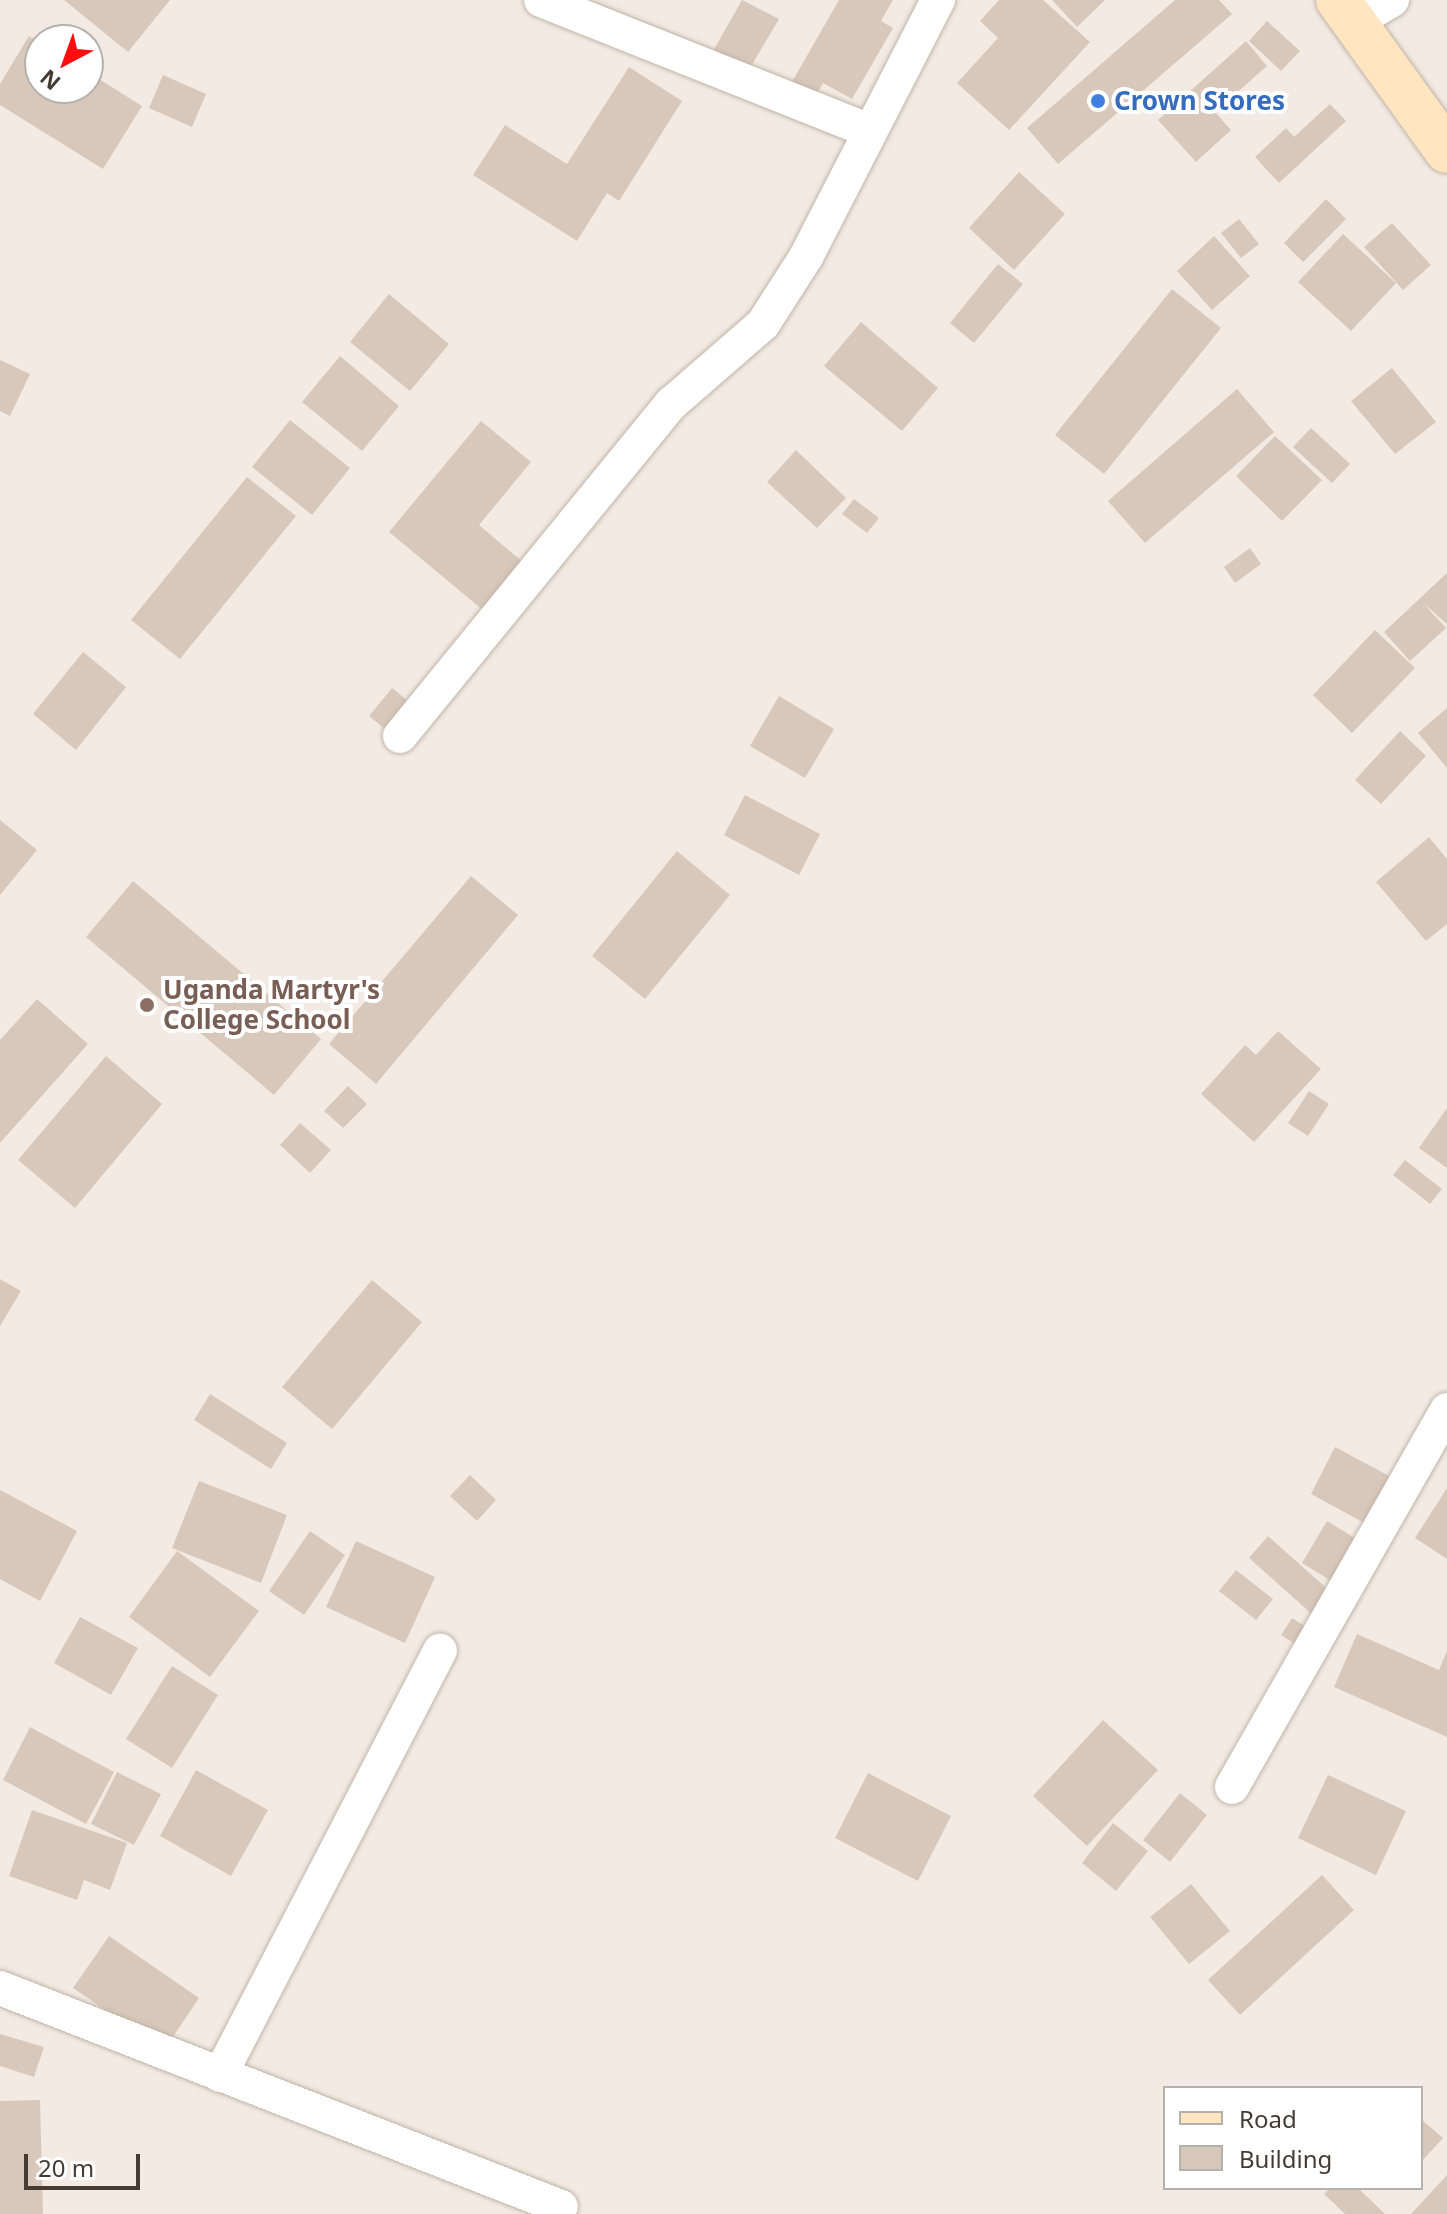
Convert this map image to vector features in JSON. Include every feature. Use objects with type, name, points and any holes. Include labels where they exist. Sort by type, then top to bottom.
[{"type":"main road","points":[[1346,11],[1447,151]]},
{"type":"street","points":[[541,0],[870,131]]},
{"type":"street","points":[[400,736],[551,558],[671,404],[763,324],[870,131],[938,0]]},
{"type":"street","points":[[1346,11],[1392,0]]},
{"type":"street","points":[[1232,1787],[1447,1410]]},
{"type":"street","points":[[220,2075],[440,1651]]},
{"type":"street","points":[[0,1988],[561,2207]]},
{"type":"building","points":[[64,0],[170,0],[128,52],[104,32],[104,24],[94,24]]},
{"type":"building","points":[[742,0],[779,19],[744,78],[709,58]]},
{"type":"building","points":[[839,0],[893,0],[881,21],[893,28],[852,99],[823,83],[813,100],[789,87]]},
{"type":"building","points":[[999,0],[1043,0],[1090,42],[1009,130],[957,83],[998,38],[980,21]]},
{"type":"building","points":[[1052,0],[1105,0],[1077,27]]},
{"type":"building","points":[[1175,0],[1219,0],[1232,14],[1058,164],[1027,128]]},
{"type":"building","points":[[1267,21],[1300,51],[1281,71],[1249,41]]},
{"type":"building","points":[[1246,41],[1267,66],[1215,112],[1231,130],[1196,162],[1158,120]]},
{"type":"building","points":[[24,44],[24,104],[104,104],[104,82],[142,106],[103,169],[0,105],[0,84]]},
{"type":"building","points":[[629,67],[682,101],[619,201],[607,193],[577,241],[473,175],[505,125],[567,164]]},
{"type":"building","points":[[163,75],[206,94],[192,127],[149,108]]},
{"type":"building","points":[[1330,104],[1346,121],[1279,183],[1255,157],[1286,128],[1294,137]]},
{"type":"building","points":[[1019,172],[1065,214],[1014,270],[969,228]]},
{"type":"building","points":[[1326,199],[1346,219],[1303,262],[1284,243]]},
{"type":"building","points":[[1239,219],[1259,244],[1241,258],[1221,233]]},
{"type":"building","points":[[1392,223],[1431,265],[1403,290],[1364,247]]},
{"type":"building","points":[[1343,234],[1396,283],[1351,331],[1298,282]]},
{"type":"building","points":[[1214,236],[1250,276],[1212,310],[1177,271]]},
{"type":"building","points":[[998,264],[1023,284],[974,343],[950,323]]},
{"type":"building","points":[[1172,289],[1221,328],[1104,474],[1055,435]]},
{"type":"building","points":[[389,294],[449,344],[410,391],[350,342]]},
{"type":"building","points":[[861,322],[938,388],[902,431],[824,366]]},
{"type":"building","points":[[340,356],[399,406],[362,451],[302,402]]},
{"type":"building","points":[[0,360],[30,374],[10,416],[0,411]]},
{"type":"building","points":[[1392,368],[1436,422],[1395,454],[1351,401]]},
{"type":"building","points":[[1237,389],[1274,432],[1145,543],[1108,501]]},
{"type":"building","points":[[290,420],[350,468],[312,515],[252,467]]},
{"type":"building","points":[[481,421],[531,462],[479,525],[524,563],[484,611],[389,532]]},
{"type":"building","points":[[1311,428],[1350,464],[1332,483],[1293,447]]},
{"type":"building","points":[[1275,436],[1322,480],[1282,521],[1236,476]]},
{"type":"building","points":[[796,450],[846,498],[817,528],[767,482]]},
{"type":"building","points":[[247,477],[296,516],[180,659],[131,620]]},
{"type":"building","points":[[854,499],[879,518],[867,533],[842,514]]},
{"type":"building","points":[[1250,548],[1261,564],[1235,583],[1224,567]]},
{"type":"building","points":[[1447,573],[1447,624],[1423,603],[1446,628],[1410,661],[1384,632]]},
{"type":"building","points":[[1375,630],[1415,668],[1352,733],[1313,695]]},
{"type":"building","points":[[83,652],[126,687],[76,750],[33,714]]},
{"type":"building","points":[[392,688],[418,709],[395,737],[369,716]]},
{"type":"building","points":[[779,696],[834,729],[805,778],[750,746]]},
{"type":"building","points":[[1447,708],[1447,768],[1418,733]]},
{"type":"building","points":[[1400,731],[1426,756],[1381,804],[1355,780]]},
{"type":"building","points":[[745,795],[820,834],[799,875],[724,835]]},
{"type":"building","points":[[0,820],[37,850],[0,895]]},
{"type":"building","points":[[1429,837],[1447,859],[1447,924],[1426,941],[1376,882]]},
{"type":"building","points":[[677,851],[730,895],[645,999],[592,956]]},
{"type":"building","points":[[471,876],[518,915],[376,1084],[329,1044]]},
{"type":"building","points":[[133,881],[321,1039],[274,1095],[86,937]]},
{"type":"building","points":[[37,999],[88,1044],[0,1143],[0,1040]]},
{"type":"building","points":[[1278,1031],[1321,1069],[1254,1142],[1201,1094],[1245,1045],[1256,1055]]},
{"type":"building","points":[[106,1056],[162,1104],[75,1208],[18,1160]]},
{"type":"building","points":[[348,1086],[367,1104],[343,1128],[324,1111]]},
{"type":"building","points":[[1309,1091],[1329,1104],[1308,1136],[1288,1123]]},
{"type":"building","points":[[1447,1108],[1447,1168],[1419,1148]]},
{"type":"building","points":[[300,1123],[331,1150],[310,1173],[280,1145]]},
{"type":"building","points":[[1405,1160],[1442,1189],[1430,1204],[1393,1175]]},
{"type":"building","points":[[0,1279],[21,1291],[0,1326]]},
{"type":"building","points":[[372,1280],[422,1322],[332,1429],[282,1387]]},
{"type":"building","points":[[210,1394],[287,1443],[271,1469],[194,1420]]},
{"type":"building","points":[[1335,1447],[1393,1478],[1368,1525],[1311,1494]]},
{"type":"building","points":[[470,1475],[496,1500],[477,1521],[450,1496]]},
{"type":"building","points":[[199,1481],[287,1515],[261,1583],[172,1548]]},
{"type":"building","points":[[1447,1488],[1447,1559],[1415,1538]]},
{"type":"building","points":[[0,1490],[77,1531],[40,1601],[0,1579]]},
{"type":"building","points":[[1327,1521],[1363,1543],[1338,1585],[1302,1563]]},
{"type":"building","points":[[310,1531],[345,1555],[304,1615],[269,1591]]},
{"type":"building","points":[[1268,1536],[1333,1594],[1314,1616],[1249,1558]]},
{"type":"building","points":[[356,1541],[435,1577],[405,1643],[326,1607]]},
{"type":"building","points":[[177,1551],[259,1611],[210,1677],[129,1617]]},
{"type":"building","points":[[1236,1570],[1273,1599],[1256,1620],[1219,1591]]},
{"type":"building","points":[[80,1617],[138,1648],[111,1695],[54,1663]]},
{"type":"building","points":[[1292,1618],[1318,1634],[1306,1651],[1281,1635]]},
{"type":"building","points":[[1357,1634],[1439,1670],[1447,1651],[1447,1737],[1334,1687]]},
{"type":"building","points":[[172,1666],[218,1695],[172,1768],[126,1739]]},
{"type":"building","points":[[1103,1720],[1158,1770],[1087,1846],[1033,1796]]},
{"type":"building","points":[[30,1727],[114,1772],[86,1824],[3,1780]]},
{"type":"building","points":[[196,1770],[268,1810],[231,1876],[160,1836]]},
{"type":"building","points":[[117,1772],[161,1794],[134,1845],[91,1824]]},
{"type":"building","points":[[868,1773],[951,1816],[918,1881],[835,1838]]},
{"type":"building","points":[[1328,1775],[1406,1811],[1376,1875],[1298,1838]]},
{"type":"building","points":[[1180,1793],[1207,1815],[1170,1862],[1143,1840]]},
{"type":"building","points":[[32,1810],[127,1843],[110,1890],[84,1880],[77,1900],[9,1876]]},
{"type":"building","points":[[1113,1823],[1148,1851],[1116,1891],[1082,1863]]},
{"type":"building","points":[[1322,1875],[1354,1910],[1240,2015],[1208,1980]]},
{"type":"building","points":[[1191,1884],[1230,1931],[1189,1964],[1150,1917]]},
{"type":"building","points":[[109,1936],[199,1998],[164,2050],[73,1988]]},
{"type":"building","points":[[0,2034],[44,2047],[34,2077],[0,2066]]},
{"type":"building","points":[[40,2100],[43,2214],[0,2214],[0,2101]]},
{"type":"building","points":[[1423,2121],[1443,2138],[1423,2160]]},
{"type":"building","points":[[1447,2175],[1447,2214],[1411,2214]]},
{"type":"building","points":[[1328,2190],[1360,2190],[1385,2214],[1345,2214],[1324,2194]]},
{"type":"place","name":"Crown Stores","points":[[1098,101]]},
{"type":"place","name":"Uganda Martyr's College School","points":[[147,1005]]}]
